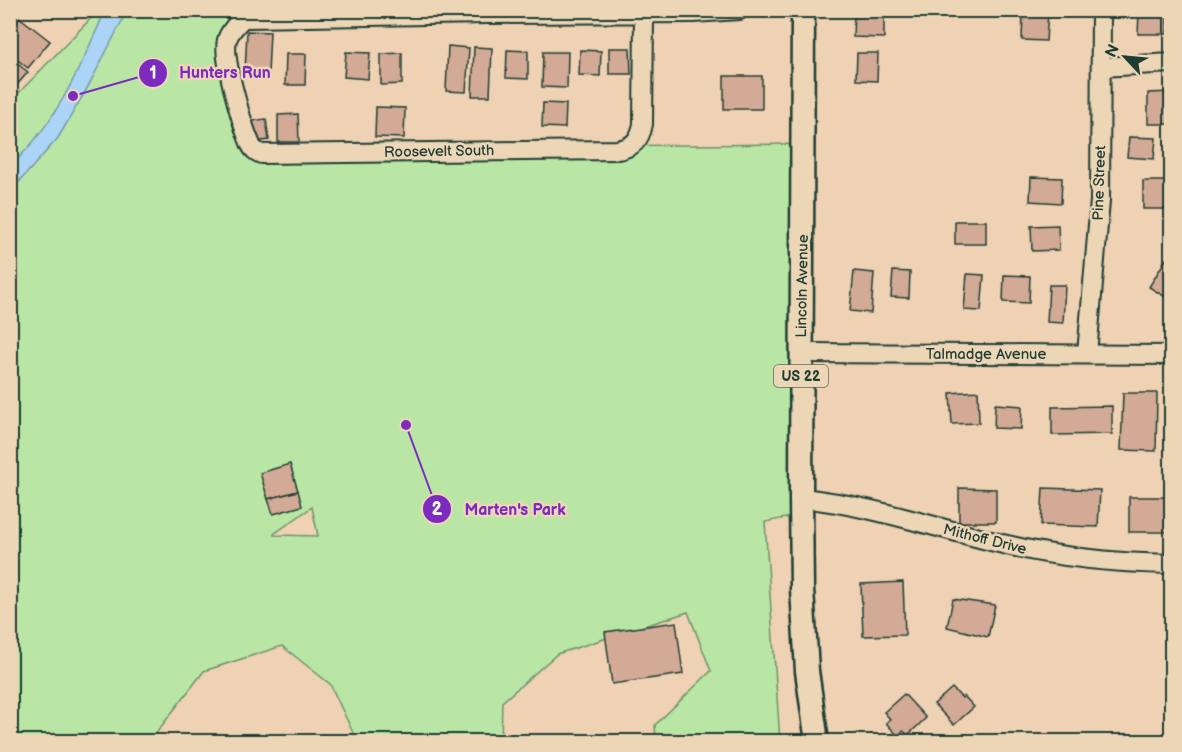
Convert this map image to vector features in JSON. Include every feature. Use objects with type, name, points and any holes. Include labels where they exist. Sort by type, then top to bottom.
[{"type":"main road","name":"Lincoln Avenue","points":[[804,10],[801,353],[802,589],[807,671],[817,741]]},
{"type":"street","points":[[644,14],[739,10]]},
{"type":"street","name":"Pine Street","points":[[1087,354],[1100,201],[1101,10]]},
{"type":"street","name":"Roosevelt South","points":[[644,14],[643,124],[641,135],[634,144],[625,149],[261,154],[252,147],[230,75],[226,49],[227,38],[243,18],[644,14]]},
{"type":"street","points":[[1101,67],[1172,63]]},
{"type":"street","name":"Talmadge Avenue","points":[[801,353],[1172,355]]},
{"type":"street","name":"Mithoff Drive","points":[[801,498],[878,511],[1008,545],[1061,556],[1172,564]]},
{"type":"green space","points":[[98,11],[226,11],[255,149],[803,144],[801,515],[765,522],[780,741],[656,741],[655,725],[711,671],[688,612],[557,654],[502,702],[501,741],[357,741],[330,684],[282,646],[204,671],[150,741],[11,741],[10,102]],"holes":[[[312,507],[318,536],[274,535],[274,534]]]},
{"type":"water","points":[[105,11],[127,11],[89,85],[58,138],[11,191],[11,165],[27,149],[54,113],[77,73]]},
{"type":"building","points":[[10,10],[50,41],[28,68],[10,54]]},
{"type":"building","points":[[1023,11],[1048,12],[1046,41],[1022,40]]},
{"type":"building","points":[[1139,13],[1167,13],[1167,34],[1138,34]]},
{"type":"building","points":[[854,14],[884,14],[884,38],[853,37]]},
{"type":"building","points":[[247,31],[270,32],[268,74],[245,73]]},
{"type":"building","points":[[448,46],[469,48],[466,92],[446,91]]},
{"type":"building","points":[[474,47],[492,48],[490,96],[472,96]]},
{"type":"building","points":[[609,48],[630,48],[631,74],[609,74]]},
{"type":"building","points":[[507,50],[528,51],[528,79],[506,78]]},
{"type":"building","points":[[580,50],[601,51],[600,76],[579,75]]},
{"type":"building","points":[[346,52],[370,53],[368,79],[344,77]]},
{"type":"building","points":[[543,52],[568,52],[567,88],[542,87]]},
{"type":"building","points":[[402,53],[402,84],[381,85],[381,54]]},
{"type":"building","points":[[857,53],[878,53],[877,81],[856,80]]},
{"type":"building","points":[[286,54],[306,54],[305,85],[285,85]]},
{"type":"building","points":[[10,58],[28,72],[10,93]]},
{"type":"building","points":[[724,76],[762,76],[762,109],[724,109]]},
{"type":"building","points":[[1172,92],[1172,124],[1148,124],[1148,93]]},
{"type":"building","points":[[543,103],[566,104],[565,128],[542,127]]},
{"type":"building","points":[[376,107],[405,108],[404,138],[375,137]]},
{"type":"building","points":[[298,114],[299,142],[278,142],[278,115]]},
{"type":"building","points":[[266,119],[269,140],[255,142],[252,121]]},
{"type":"building","points":[[1129,137],[1156,138],[1154,159],[1127,157]]},
{"type":"building","points":[[1031,177],[1062,178],[1061,203],[1030,201]]},
{"type":"building","points":[[1143,181],[1170,181],[1169,209],[1143,209]]},
{"type":"building","points":[[955,221],[986,221],[986,244],[955,244]]},
{"type":"building","points":[[1058,225],[1059,250],[1032,251],[1031,226]]},
{"type":"building","points":[[1166,259],[1172,262],[1172,301],[1149,287]]},
{"type":"building","points":[[854,271],[874,273],[871,313],[850,311]]},
{"type":"building","points":[[893,271],[910,272],[909,298],[891,297]]},
{"type":"building","points":[[967,274],[984,275],[981,311],[964,310]]},
{"type":"building","points":[[1004,275],[1030,276],[1029,303],[1003,302]]},
{"type":"building","points":[[1049,285],[1065,285],[1063,323],[1047,322]]},
{"type":"building","points":[[978,391],[979,423],[952,424],[950,393]]},
{"type":"building","points":[[1123,393],[1157,393],[1156,451],[1121,450]]},
{"type":"building","points":[[995,404],[1022,406],[1021,429],[994,428]]},
{"type":"building","points":[[1112,406],[1112,434],[1052,435],[1052,407]]},
{"type":"building","points":[[290,464],[298,491],[268,499],[260,473]]},
{"type":"building","points":[[959,488],[996,489],[996,522],[959,522]]},
{"type":"building","points":[[1043,488],[1100,490],[1098,527],[1041,525]]},
{"type":"building","points":[[298,491],[302,506],[273,514],[268,499]]},
{"type":"building","points":[[1129,497],[1172,497],[1172,532],[1129,532]]},
{"type":"building","points":[[903,582],[905,635],[863,636],[861,584]]},
{"type":"building","points":[[953,599],[995,605],[988,637],[947,627]]},
{"type":"building","points":[[676,622],[683,674],[612,684],[605,632]]},
{"type":"building","points":[[952,688],[974,707],[954,725],[934,704]]},
{"type":"building","points":[[904,694],[926,718],[908,735],[903,731],[898,736],[886,723],[890,719],[884,712]]},
{"type":"place","name":"Hunters Run","points":[[73,96]]},
{"type":"place","name":"Marten's Park","points":[[406,425]]}]
